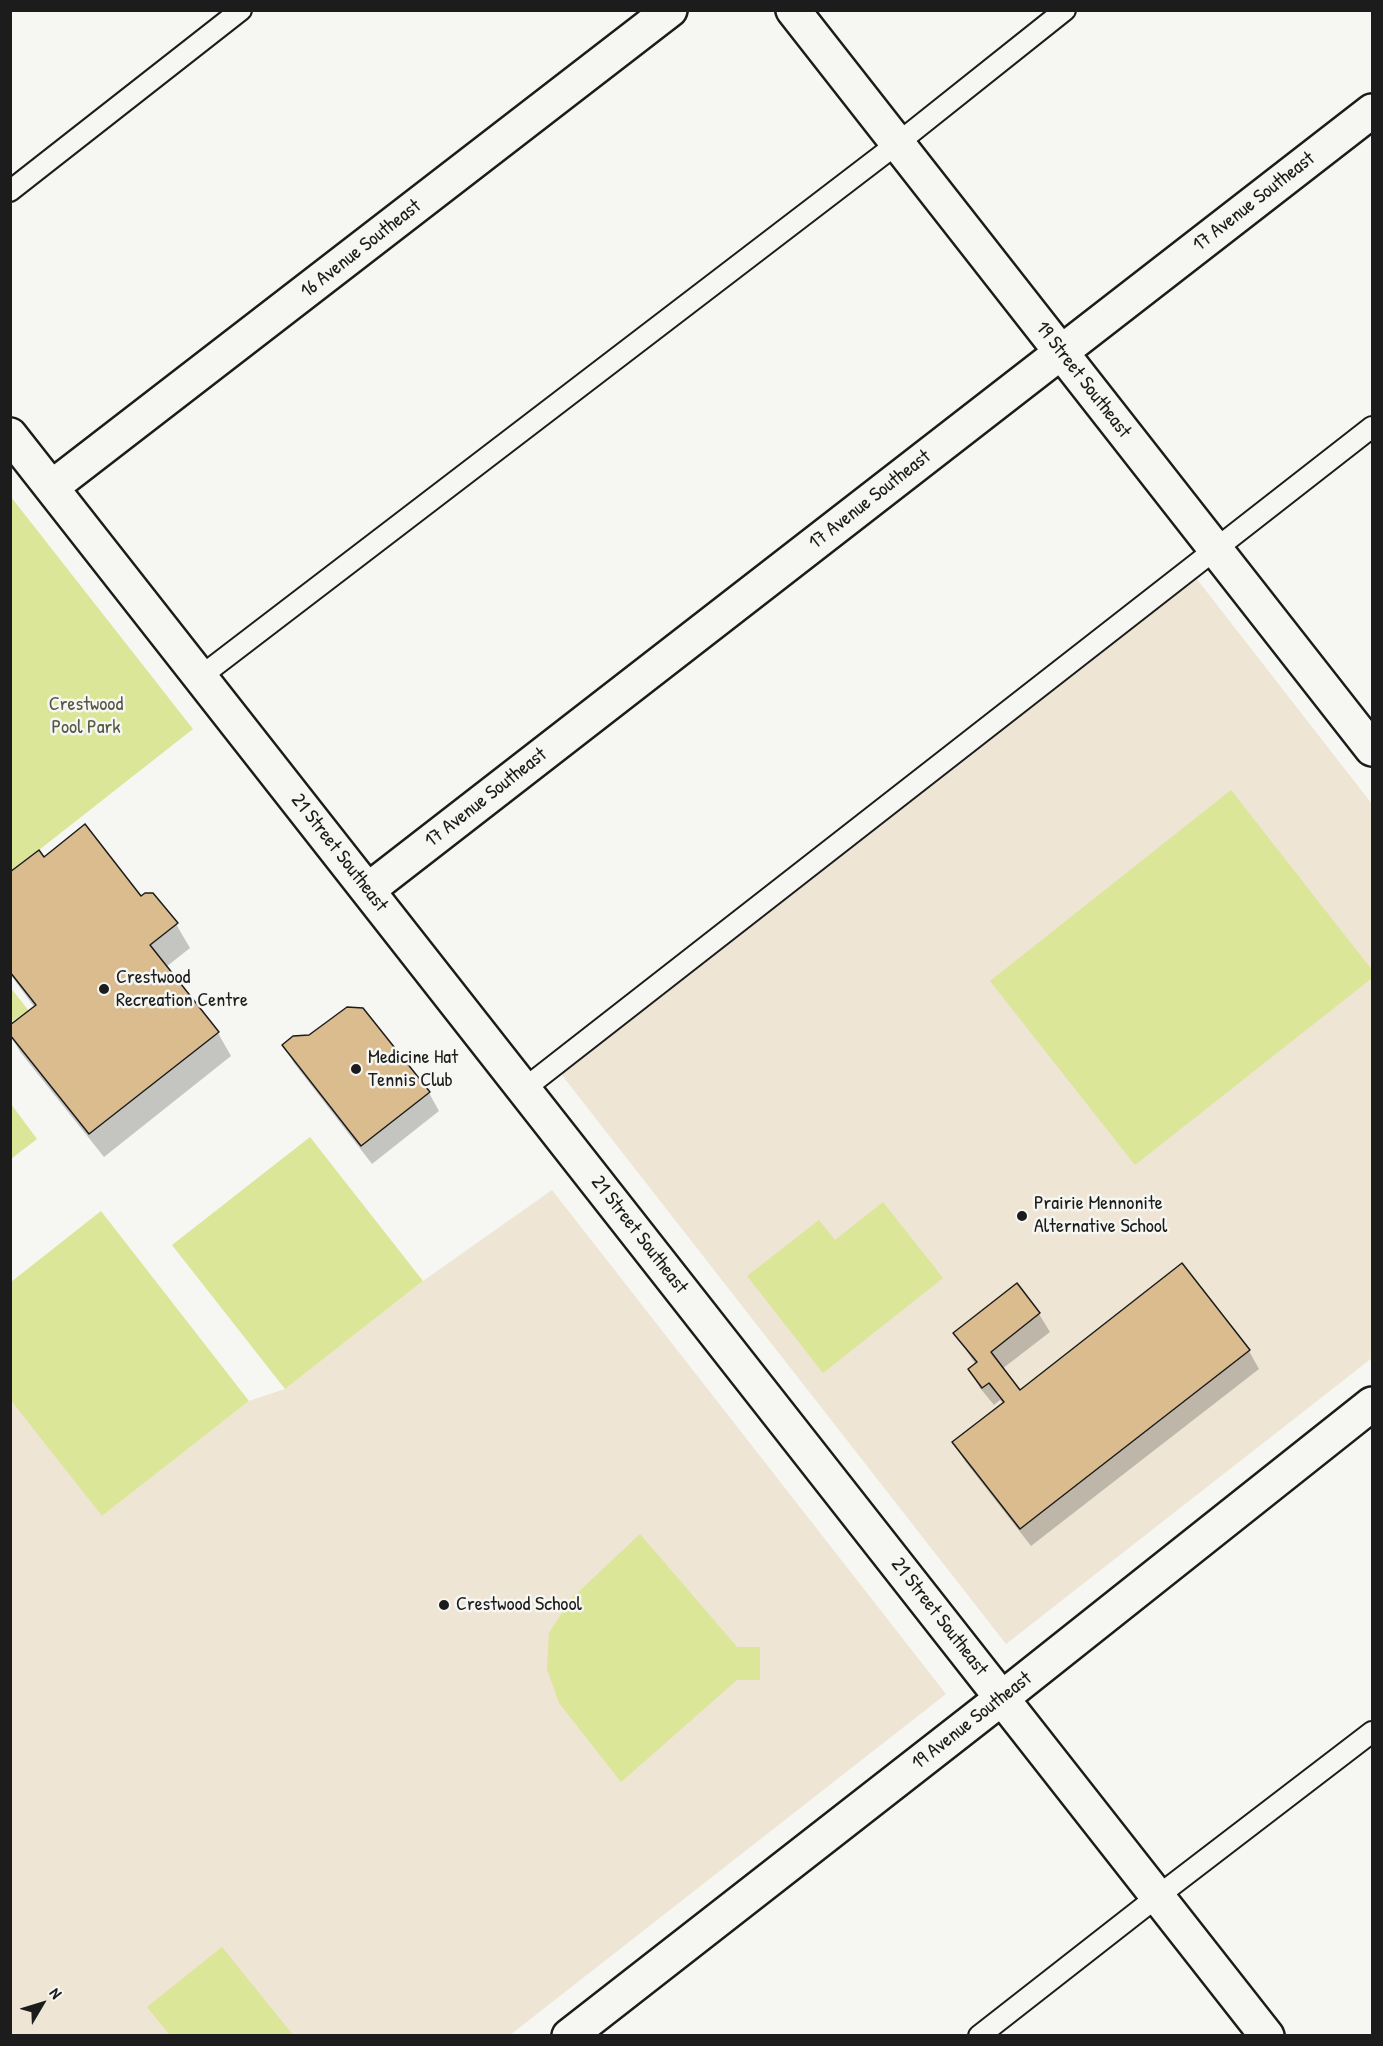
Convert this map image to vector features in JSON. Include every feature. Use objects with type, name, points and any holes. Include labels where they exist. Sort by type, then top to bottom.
[{"type":"street","name":"16 Avenue Southeast","points":[[52,487],[670,10]]},
{"type":"street","name":"19 Street Southeast","points":[[794,10],[1372,749]]},
{"type":"street","name":"17 Avenue Southeast","points":[[368,890],[1372,111]]},
{"type":"street","name":"21 Street Southeast","points":[[10,435],[1268,2036]]},
{"type":"street","name":"19 Avenue Southeast","points":[[568,2036],[1002,1698],[1372,1404]]},
{"type":"lane","points":[[10,191],[242,10]]},
{"type":"lane","points":[[200,677],[898,143],[1065,10]]},
{"type":"lane","points":[[524,1089],[1372,428]]},
{"type":"lane","points":[[980,2036],[1158,1896],[1370,1739]]},
{"type":"shaded area","name":"Prairie Mennonite Alternative School","points":[[1196,578],[1372,804],[1372,1358],[1006,1644],[561,1074]]},
{"type":"shaded area","name":"Crestwood School","points":[[552,1190],[946,1694],[510,2035],[11,2035],[10,1395],[102,1516],[249,1401],[285,1389],[423,1281]]},
{"type":"green space","name":"Crestwood Pool Park","points":[[11,497],[193,729],[11,872]]},
{"type":"green space","points":[[1231,790],[1372,970],[1372,978],[1135,1165],[990,981]]},
{"type":"green space","points":[[10,987],[29,1011],[11,1022],[10,1022]]},
{"type":"green space","points":[[11,1104],[37,1139],[11,1159]]},
{"type":"green space","points":[[310,1137],[423,1281],[285,1389],[172,1245]]},
{"type":"green space","points":[[883,1202],[943,1278],[823,1373],[747,1276],[819,1220],[835,1240]]},
{"type":"green space","points":[[101,1211],[249,1401],[102,1516],[10,1399],[11,1282]]},
{"type":"green space","points":[[640,1534],[737,1647],[760,1647],[760,1680],[737,1680],[621,1782],[559,1703],[547,1669],[549,1633],[571,1599]]},
{"type":"green space","points":[[222,1947],[293,2035],[170,2035],[147,2007]]},
{"type":"building","name":"Crestwood Recreation Centre","points":[[85,824],[141,896],[145,893],[153,893],[178,923],[150,945],[219,1032],[89,1134],[10,1035],[10,1025],[36,1005],[10,972],[10,872],[39,850],[44,857]]},
{"type":"building","name":"Medicine Hat Tennis Club","points":[[347,1007],[363,1008],[430,1092],[361,1146],[282,1045],[293,1036],[309,1035]]},
{"type":"building","points":[[1182,1263],[1250,1350],[1020,1529],[952,1442],[1004,1402],[989,1383],[982,1388],[968,1369],[977,1362],[953,1333],[1017,1283],[1040,1313],[991,1352],[1020,1390]]},
{"type":"place","name":"Crestwood Recreation Centre","points":[[104,989]]},
{"type":"place","name":"Medicine Hat Tennis Club","points":[[356,1069]]},
{"type":"place","name":"Prairie Mennonite Alternative School","points":[[1022,1216]]},
{"type":"place","name":"Crestwood School","points":[[444,1605]]}]
